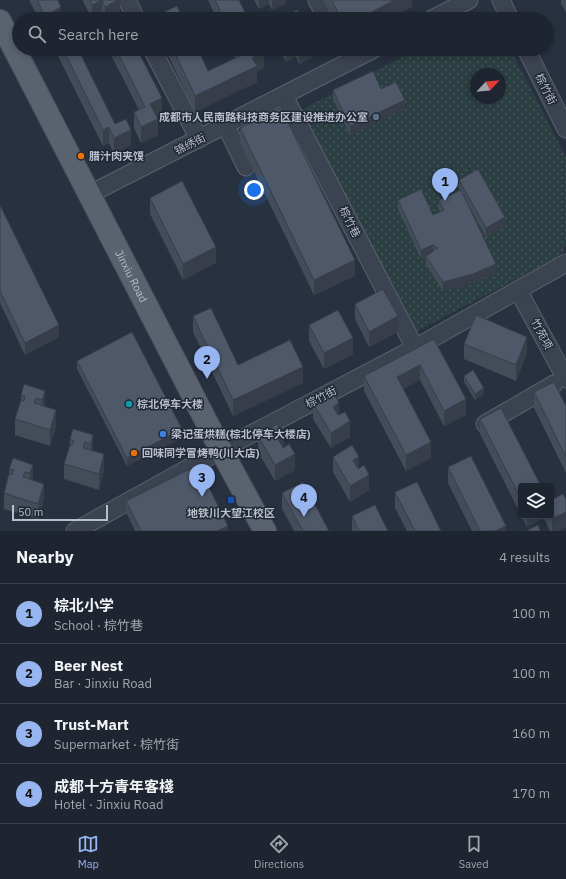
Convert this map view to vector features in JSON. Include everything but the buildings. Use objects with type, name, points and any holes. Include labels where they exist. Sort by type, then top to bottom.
[{"type":"main road","name":"Jinxiu Road","points":[[0,21],[12,44]]},
{"type":"main road","name":"Jinxiu Road","points":[[18,56],[221,450],[265,531]]},
{"type":"street","points":[[127,0],[133,12]]},
{"type":"street","points":[[317,0],[323,12]]},
{"type":"street","points":[[446,12],[469,0]]},
{"type":"street","points":[[501,0],[507,12]]},
{"type":"street","points":[[156,56],[199,139]]},
{"type":"street","name":"锦绣街","points":[[90,194],[284,96],[345,56]]},
{"type":"street","name":"棕竹街","points":[[530,56],[566,129]]},
{"type":"street","name":"棕竹巷","points":[[284,96],[415,348]]},
{"type":"street","points":[[226,126],[246,168]]},
{"type":"street","name":"棕竹街","points":[[86,528],[221,450],[415,348],[566,263]]},
{"type":"street","name":"竹苑项","points":[[518,290],[566,378]]},
{"type":"street","points":[[485,424],[566,378]]},
{"type":"green space","points":[[404,56],[514,56],[566,157],[566,245],[559,257],[415,332],[299,111]]},
{"type":"place","name":"成都市人民南路科技商务区建设推进办公室","points":[[376,117]]},
{"type":"place","name":"腊汁肉夹馍","points":[[81,156]]},
{"type":"place","name":"棕北小学","points":[[445,201]]},
{"type":"place","name":"Beer Nest","points":[[207,379]]},
{"type":"place","name":"棕北停车大楼","points":[[129,404]]},
{"type":"place","name":"梁记蛋烘糕(棕北停车大楼店)","points":[[163,434]]},
{"type":"place","name":"回味同学冒烤鸭(川大店)","points":[[134,453]]},
{"type":"place","name":"Trust-Mart","points":[[202,497]]},
{"type":"place","name":"地铁川大望江校区","points":[[231,500]]},
{"type":"place","name":"成都十方青年客棧","points":[[304,517]]}]
